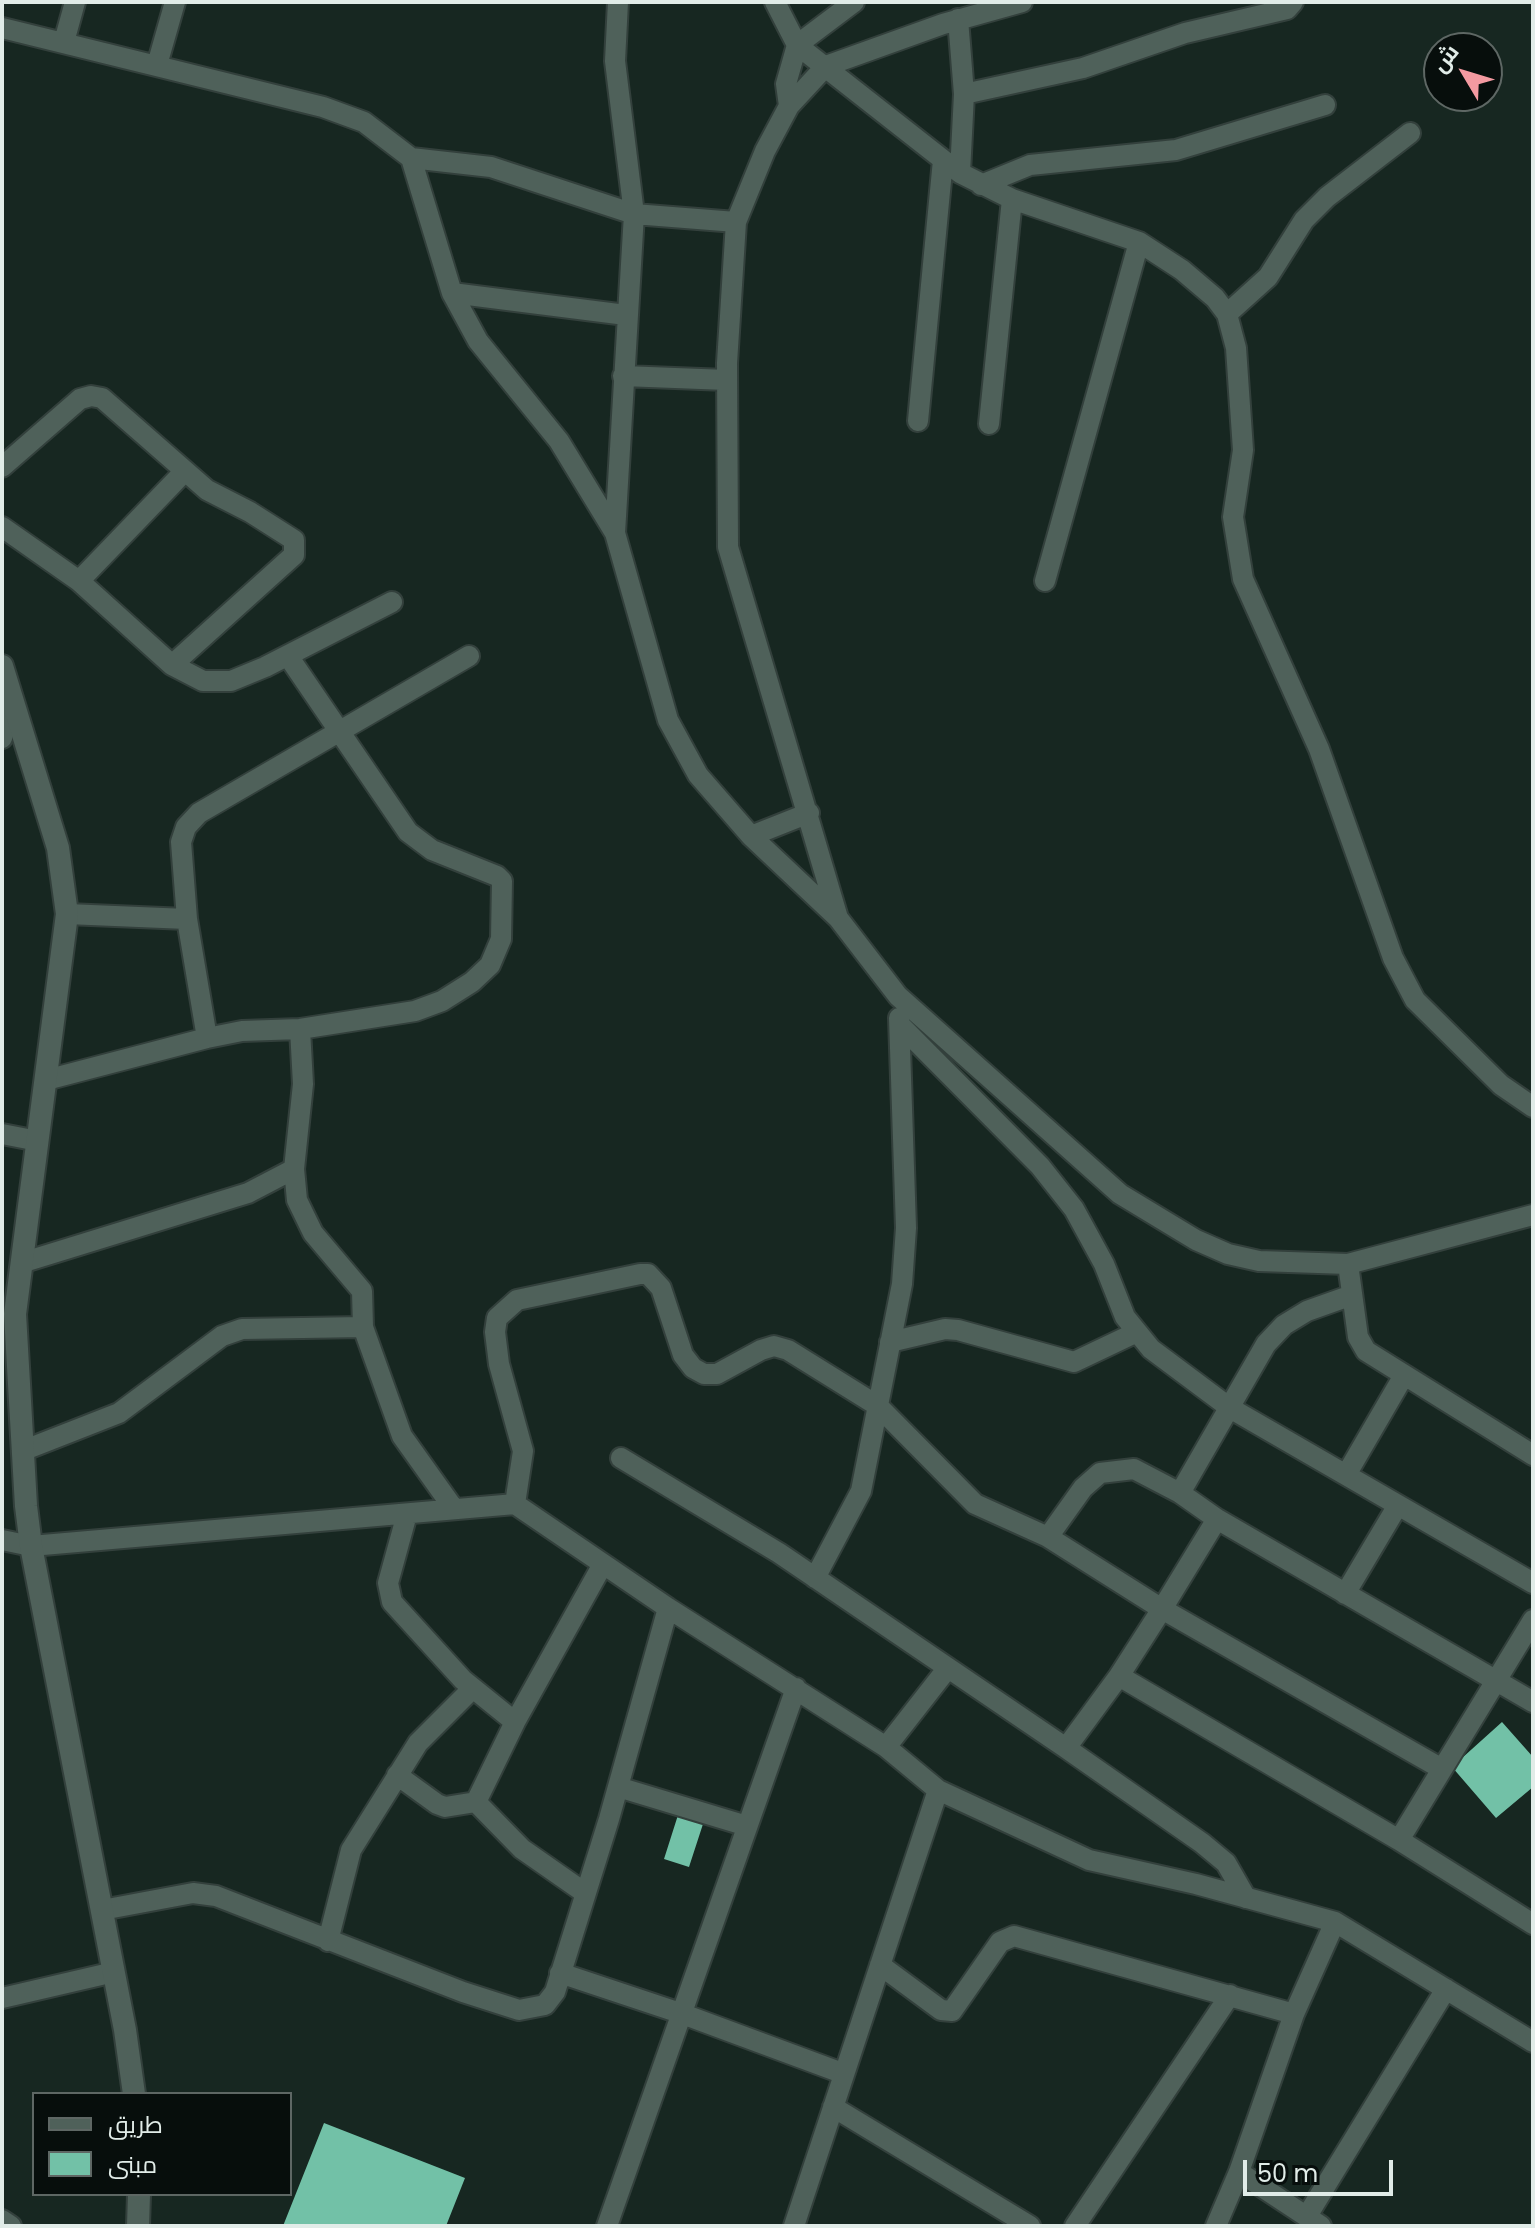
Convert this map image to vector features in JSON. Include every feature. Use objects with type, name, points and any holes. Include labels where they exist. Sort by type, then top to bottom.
[{"type":"street","points":[[64,42],[75,2]]},
{"type":"street","points":[[157,65],[175,2]]},
{"type":"street","points":[[615,533],[634,214],[615,61],[618,2]]},
{"type":"street","points":[[775,2],[797,45],[960,173],[1012,199],[1139,242],[1182,270],[1215,298],[1227,314],[1236,348],[1243,450],[1233,517],[1243,579],[1319,749],[1393,958],[1415,1000],[1501,1085],[1533,1107]]},
{"type":"street","points":[[789,106],[786,84],[797,45],[854,2]]},
{"type":"street","points":[[838,918],[728,547],[727,380],[736,222],[765,151],[789,106],[826,66],[958,19],[1022,2]]},
{"type":"street","points":[[964,94],[1083,68],[1185,33],[1287,9],[1293,2]]},
{"type":"street","points":[[958,19],[964,94],[960,173]]},
{"type":"street","points":[[2,28],[337,112],[364,122],[411,158],[491,167],[634,214],[736,222]]},
{"type":"street","points":[[981,185],[1030,165],[1176,150],[1325,105]]},
{"type":"street","points":[[1227,314],[1268,277],[1304,220],[1327,197],[1410,133]]},
{"type":"street","points":[[411,158],[452,293],[478,341],[559,441],[615,533],[668,720],[698,775],[751,836],[838,918],[898,996],[1120,1194],[1196,1240],[1259,1261],[1348,1264],[1533,1215]]},
{"type":"street","points":[[918,421],[943,160]]},
{"type":"street","points":[[989,424],[1012,199]]},
{"type":"street","points":[[1045,581],[1139,242]]},
{"type":"street","points":[[452,293],[626,315]]},
{"type":"street","points":[[623,376],[727,380]]},
{"type":"street","points":[[2,467],[63,412],[91,396],[110,403],[183,473],[290,536],[296,550],[172,665]]},
{"type":"street","points":[[79,581],[183,473]]},
{"type":"street","points":[[2,527],[79,581],[172,665],[203,681],[231,681],[288,656],[392,602]]},
{"type":"street","points":[[46,1080],[242,1031],[300,1029],[415,1011],[442,1001],[472,982],[490,965],[501,939],[502,881],[497,876],[432,850],[408,832],[288,656]]},
{"type":"street","points":[[207,1038],[187,919],[181,842],[186,827],[199,813],[469,656]]},
{"type":"street","points":[[2,666],[58,848],[67,914],[15,1314],[22,1451],[31,1546],[114,1972],[134,2092]]},
{"type":"street","points":[[2,738],[12,701]]},
{"type":"street","points":[[751,836],[809,813]]},
{"type":"street","points":[[67,914],[187,919]]},
{"type":"street","points":[[815,1578],[861,1491],[902,1284],[906,1228],[898,996]]},
{"type":"street","points":[[900,1025],[1040,1166],[1074,1209],[1104,1264],[1125,1317],[1151,1349],[1230,1408],[1533,1583]]},
{"type":"street","points":[[300,1029],[303,1084],[294,1169],[297,1200],[303,1219],[362,1291],[365,1308],[363,1327],[402,1436],[454,1509]]},
{"type":"street","points":[[2,1134],[38,1141]]},
{"type":"street","points":[[21,1263],[248,1193],[294,1169]]},
{"type":"street","points":[[1348,1264],[1358,1337],[1366,1351],[1403,1377],[1530,1447]]},
{"type":"street","points":[[515,1504],[523,1451],[495,1332],[497,1318],[517,1300],[648,1274],[661,1288],[683,1355],[693,1368],[704,1374],[717,1374],[774,1346],[798,1355],[878,1406],[975,1504],[1048,1537],[1162,1609],[1442,1769]]},
{"type":"street","points":[[1180,1493],[1266,1344],[1284,1325],[1307,1311],[1352,1295]]},
{"type":"street","points":[[22,1451],[119,1413],[222,1336],[242,1329],[363,1327]]},
{"type":"street","points":[[890,1342],[945,1329],[958,1330],[1074,1362],[1135,1333]]},
{"type":"street","points":[[1346,1475],[1403,1377]]},
{"type":"street","points":[[621,1458],[815,1578],[1202,1843],[1226,1863],[1246,1898]]},
{"type":"street","points":[[1048,1537],[1083,1488],[1100,1473],[1134,1469],[1180,1493],[1217,1519],[1533,1702]]},
{"type":"street","points":[[2,1540],[31,1546],[515,1504],[668,1608],[886,1747],[938,1790],[1089,1860],[1335,1922],[1533,2042]]},
{"type":"street","points":[[1345,1594],[1398,1505]]},
{"type":"street","points":[[407,1514],[388,1593],[418,1634],[473,1688],[515,1722]]},
{"type":"street","points":[[1066,1748],[1119,1676],[1217,1519]]},
{"type":"street","points":[[476,1802],[515,1722],[603,1564]]},
{"type":"street","points":[[102,1910],[193,1893],[216,1896],[328,1941],[519,2010],[545,2005],[555,1992],[618,1787],[668,1608]]},
{"type":"street","points":[[1399,1840],[1533,1620]]},
{"type":"street","points":[[886,1747],[947,1669]]},
{"type":"street","points":[[1119,1676],[1399,1840],[1533,1924]]},
{"type":"street","points":[[328,1941],[351,1850],[397,1775],[442,1715],[473,1688]]},
{"type":"street","points":[[607,2226],[796,1688]]},
{"type":"street","points":[[397,1775],[445,1807],[476,1802]]},
{"type":"street","points":[[618,1787],[747,1826]]},
{"type":"street","points":[[794,2226],[842,2073],[938,1790]]},
{"type":"street","points":[[476,1802],[522,1849],[585,1893]]},
{"type":"street","points":[[1216,2226],[1239,2172],[1294,2014],[1335,1922]]},
{"type":"street","points":[[880,1965],[941,2010],[952,2011],[1000,1942],[1014,1936],[1294,2014]]},
{"type":"street","points":[[2,1998],[114,1972]]},
{"type":"street","points":[[560,1973],[680,2013],[842,2073]]},
{"type":"street","points":[[1239,2172],[1314,2221],[1446,1989]]},
{"type":"street","points":[[1075,2226],[1230,1995]]},
{"type":"street","points":[[833,2107],[1030,2226]]},
{"type":"street","points":[[138,2226],[139,2196]]},
{"type":"street","points":[[2,2220],[11,2226]]},
{"type":"building","points":[[1502,1722],[1533,1757],[1533,1787],[1496,1818],[1452,1767]]},
{"type":"building","points":[[678,1815],[703,1824],[689,1867],[664,1859]]},
{"type":"building","points":[[324,2123],[465,2178],[446,2226],[283,2226]]}]
